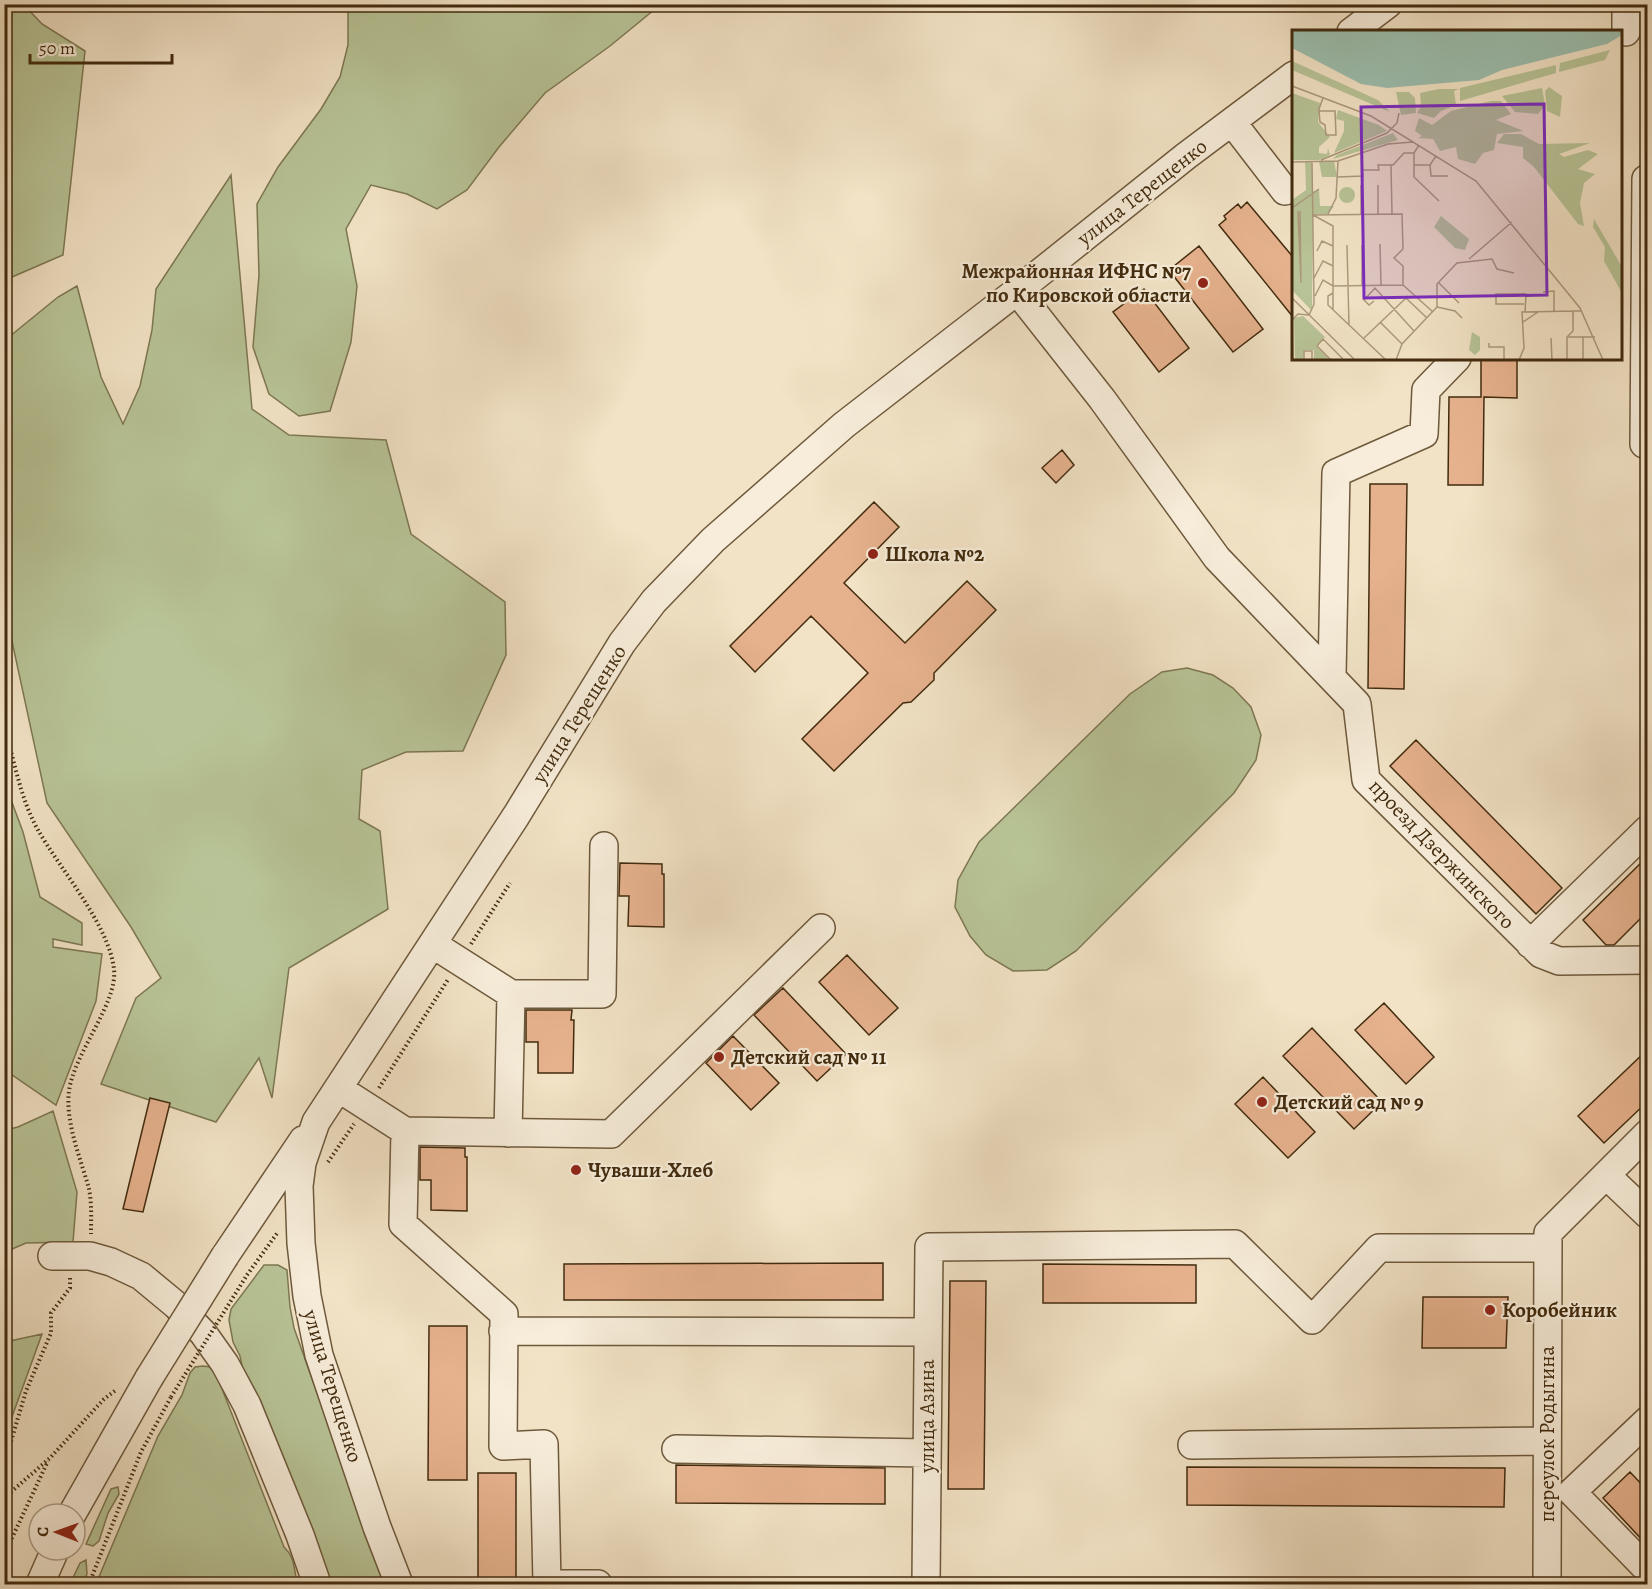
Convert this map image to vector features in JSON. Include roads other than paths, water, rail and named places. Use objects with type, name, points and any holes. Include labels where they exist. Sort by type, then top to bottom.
[{"type":"street","points":[[1355,30],[1388,4]]},
{"type":"street","points":[[1626,4],[1626,32]]},
{"type":"street","name":"улица Терещенко","points":[[399,1584],[377,1527],[320,1355],[307,1296],[299,1203],[302,1163],[316,1122],[434,945],[622,643],[654,601],[713,540],[844,425],[1292,76]]},
{"type":"street","points":[[1232,122],[1285,191]]},
{"type":"street","points":[[1647,179],[1644,433],[1644,444],[1647,444]]},
{"type":"street","name":"проезд Дзержинского","points":[[1017,291],[1102,399],[1217,558],[1357,704],[1366,780],[1541,954],[1559,961],[1647,960]]},
{"type":"street","points":[[1332,676],[1336,473],[1424,434],[1426,390],[1455,360]]},
{"type":"street","points":[[1530,944],[1647,829]]},
{"type":"street","points":[[434,945],[510,994],[602,994],[604,846]]},
{"type":"street","points":[[338,1088],[405,1131],[611,1134],[821,928]]},
{"type":"street","points":[[508,1133],[510,994]]},
{"type":"street","points":[[79,1502],[149,1378],[225,1256],[316,1122]]},
{"type":"street","points":[[405,1131],[403,1224],[504,1314],[503,1446],[544,1444],[547,1584],[598,1584]]},
{"type":"street","points":[[1548,1248],[1548,1233],[1647,1133]]},
{"type":"street","points":[[1606,1175],[1647,1215]]},
{"type":"street","name":"улица Азина","points":[[926,1584],[928,1247],[1235,1244],[1312,1320],[1379,1248],[1548,1248]]},
{"type":"street","name":"переулок Родыгина","points":[[1547,1584],[1548,1248]]},
{"type":"street","points":[[71,1256],[111,1262],[141,1276],[176,1305],[215,1347],[247,1405],[300,1535],[317,1584]]},
{"type":"street","points":[[503,1332],[928,1332]]},
{"type":"street","points":[[1647,1420],[1572,1492],[1647,1570]]},
{"type":"street","points":[[1192,1445],[1547,1441]]},
{"type":"street","points":[[676,1449],[927,1453]]},
{"type":"street","points":[[40,1584],[50,1562]]},
{"type":"place","name":"Межрайонная ИФНС №7 по Кировской области","points":[[1203,283]]},
{"type":"place","name":"Школа №2","points":[[873,554]]},
{"type":"place","name":"Детский сад № 11","points":[[719,1057]]},
{"type":"place","name":"Детский сад № 9","points":[[1262,1102]]},
{"type":"place","name":"Чуваши-Хлеб","points":[[576,1170]]},
{"type":"place","name":"Коробейник","points":[[1490,1310]]}]
